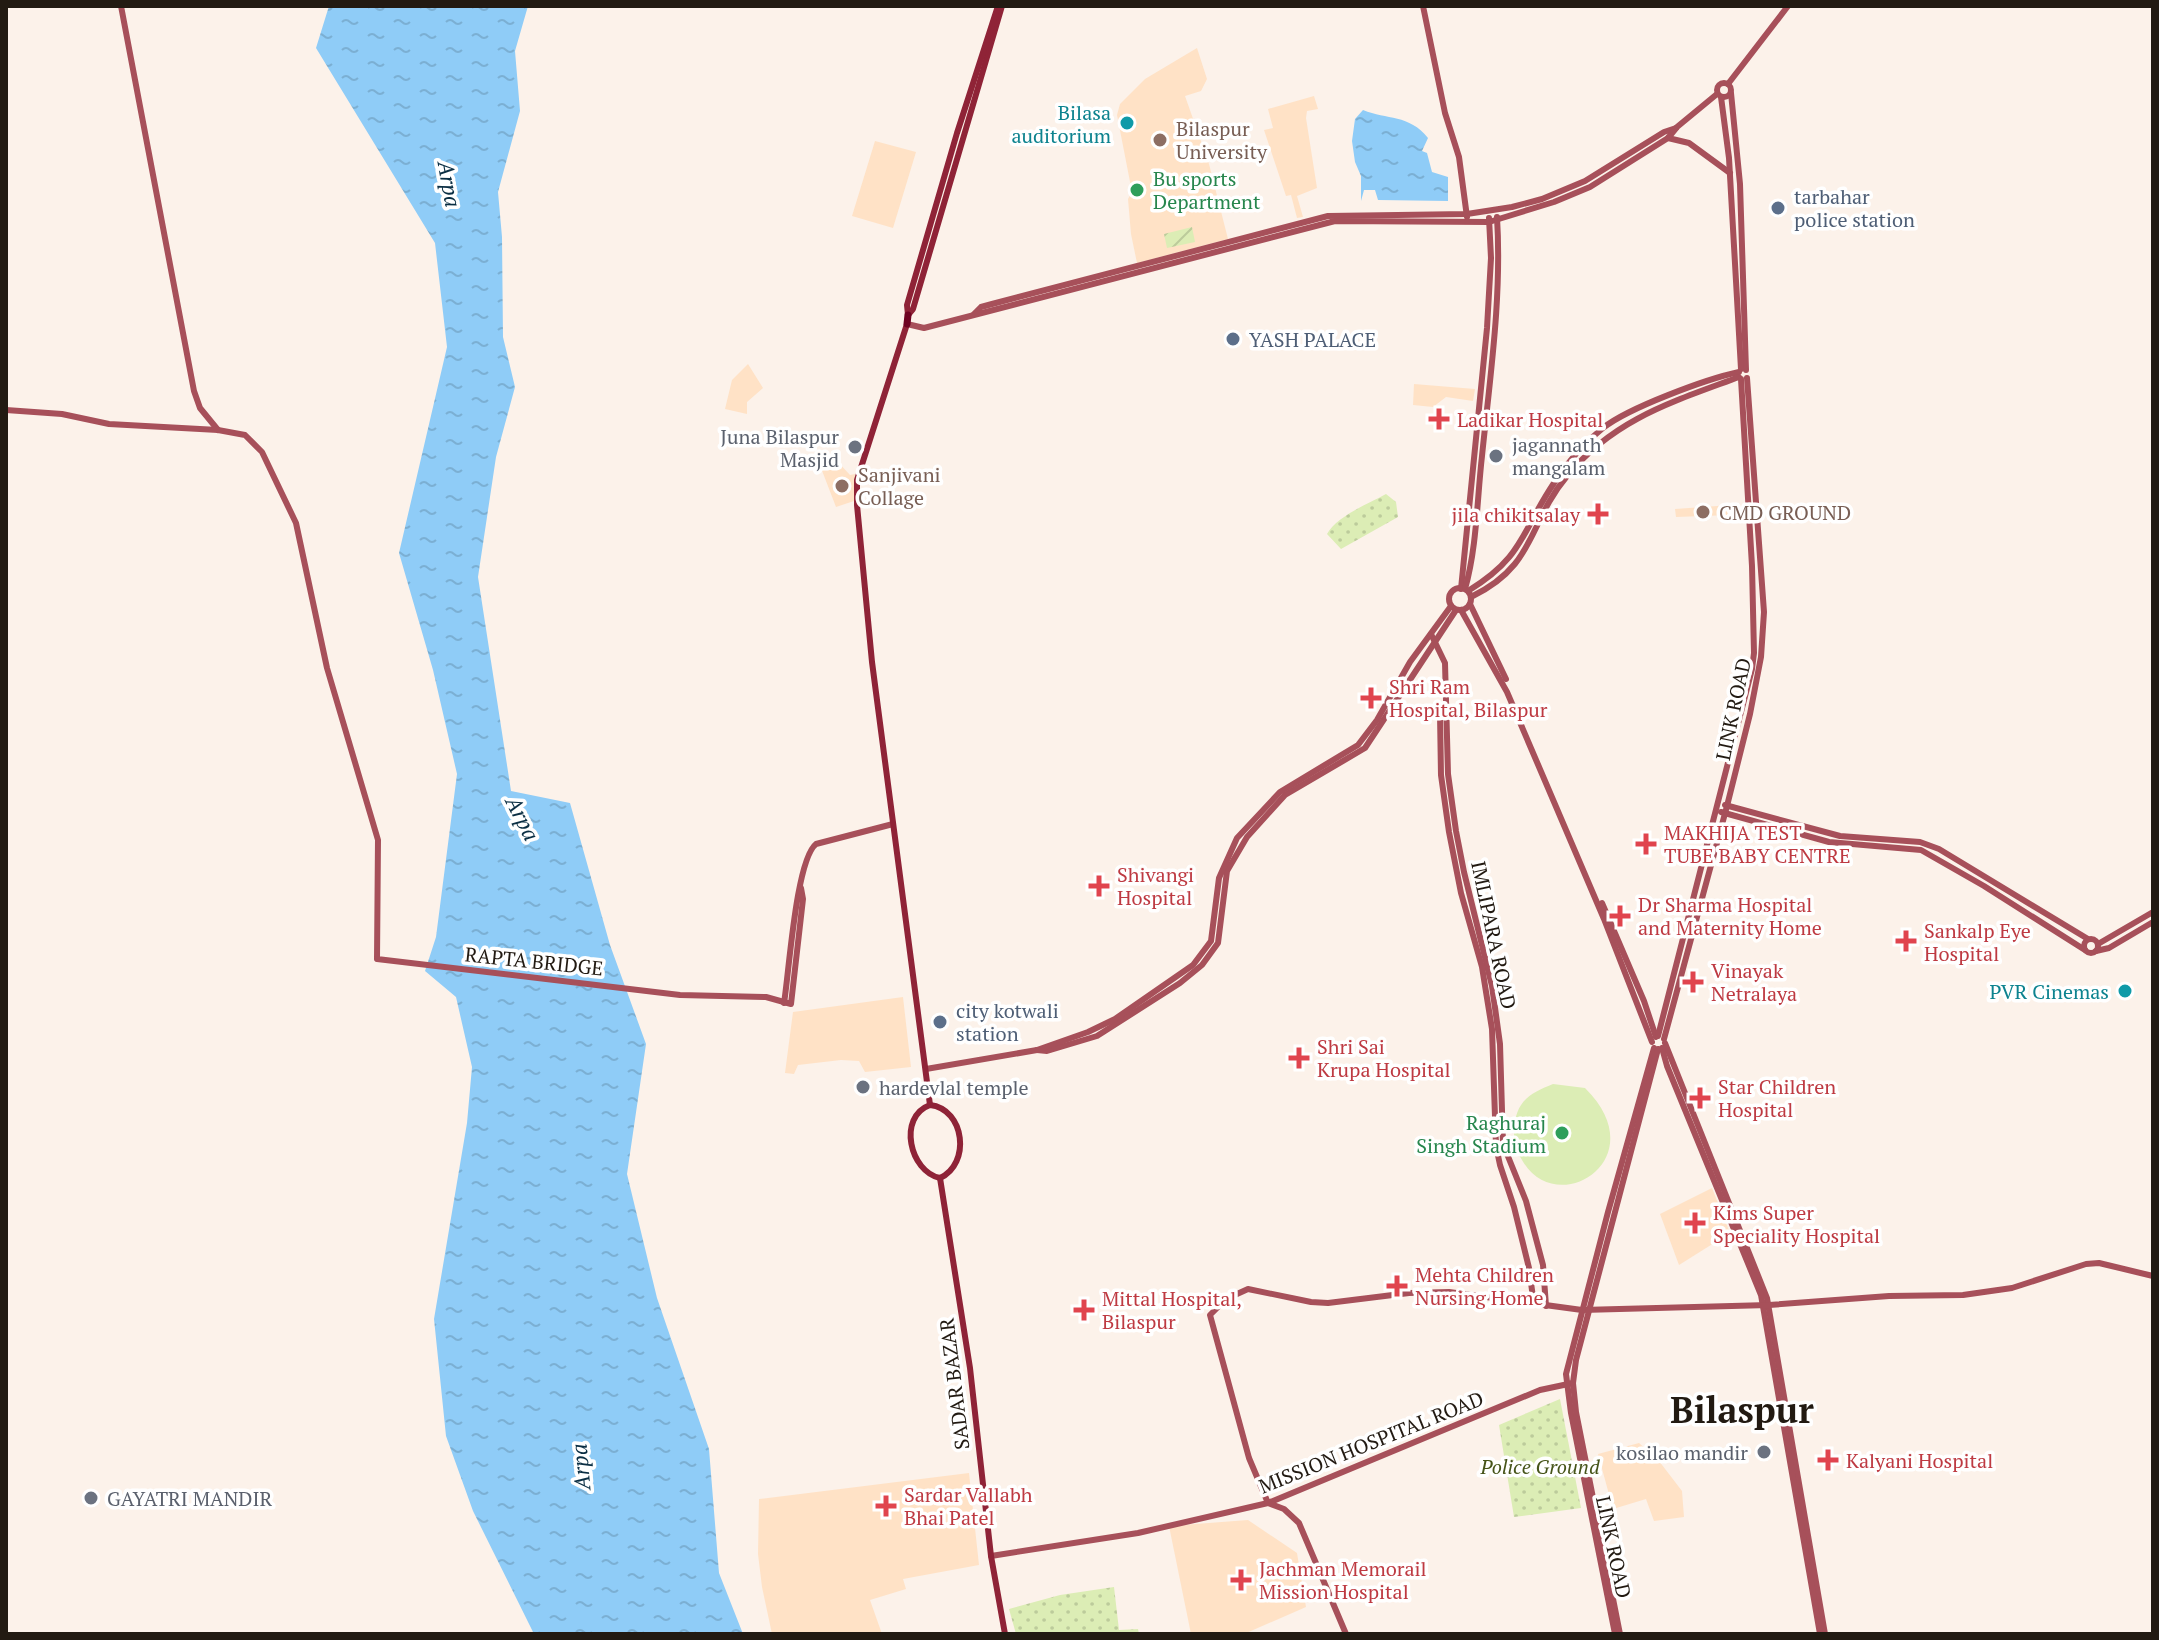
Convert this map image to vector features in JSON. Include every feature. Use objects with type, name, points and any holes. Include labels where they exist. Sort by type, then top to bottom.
[{"type":"highway","points":[[907,324],[908,315]]},
{"type":"main road","points":[[908,315],[913,309],[1000,6]]},
{"type":"main road","points":[[907,324],[857,480],[857,505],[872,662],[930,1105]]},
{"type":"main road","points":[[930,1105],[947,1111],[961,1144],[958,1161],[949,1174],[940,1178],[924,1171],[912,1146],[915,1119],[923,1107],[930,1105]]},
{"type":"main road","name":"SADAR BAZAR","points":[[940,1178],[970,1368],[991,1556],[1005,1634]]},
{"type":"street","points":[[121,6],[194,391],[200,408],[218,430]]},
{"type":"street","points":[[1423,6],[1445,113],[1457,150],[1467,218]]},
{"type":"street","points":[[1719,96],[1719,85],[1728,84],[1788,6]]},
{"type":"street","points":[[926,1069],[1037,1050],[1047,1051],[1085,1041],[1113,1027],[1195,970],[1209,957],[1227,871],[1247,837],[1285,795],[1365,748],[1433,637],[1467,594],[1514,555],[1553,485],[1578,453],[1604,427],[1706,381],[1742,374],[1740,184],[1728,84]]},
{"type":"street","points":[[1719,96],[1726,98],[1731,93]]},
{"type":"street","points":[[907,324],[924,328],[974,314],[981,307],[1328,216],[1493,221],[1590,187],[1668,138],[1677,127],[1719,96]]},
{"type":"street","name":"LINK ROAD","points":[[1659,1043],[1754,653],[1747,446],[1730,173],[1719,96]]},
{"type":"street","points":[[1467,218],[1542,199],[1581,183],[1677,127]]},
{"type":"street","points":[[1668,138],[1689,143],[1730,173]]},
{"type":"street","points":[[1496,210],[1467,594],[1644,1001],[1659,1043]]},
{"type":"street","points":[[1487,211],[1493,221]]},
{"type":"street","name":"LINK ROAD","points":[[1618,1634],[1568,1365],[1726,810],[1761,657],[1764,612],[1742,374]]},
{"type":"street","points":[[6,410],[62,414],[109,424],[218,430]]},
{"type":"street","name":"RAPTA BRIDGE","points":[[218,430],[245,435],[254,442],[262,452],[296,523],[327,668],[378,840],[377,959],[680,995],[771,998]]},
{"type":"street","points":[[1467,594],[1451,594],[1456,608],[1507,692],[1760,1278],[1823,1634]]},
{"type":"street","name":"IMLIPARA ROAD","points":[[1433,637],[1445,663],[1448,774],[1456,831],[1492,986],[1500,1044],[1503,1144],[1526,1201],[1543,1265],[1546,1306]]},
{"type":"street","name":"IMLIPARA ROAD","points":[[1444,708],[1440,714],[1444,797],[1456,872],[1482,967],[1492,1029],[1496,1146],[1529,1268],[1534,1305]]},
{"type":"street","points":[[1718,803],[1726,810],[1829,842],[1921,850],[2091,953],[2153,912]]},
{"type":"street","points":[[1716,811],[1726,810],[1840,836],[1930,845],[2088,939],[2094,939],[2097,948]]},
{"type":"street","points":[[771,998],[784,1003],[788,994],[797,897],[812,847],[893,824]]},
{"type":"street","points":[[2097,948],[2114,945],[2153,922]]},
{"type":"street","points":[[2085,950],[2088,939]]},
{"type":"street","points":[[771,998],[788,994]]},
{"type":"street","points":[[1346,1634],[1299,1523],[1284,1509],[1268,1503],[1249,1458],[1210,1315],[1237,1293],[1254,1289],[1328,1303],[1423,1291],[1449,1292],[1585,1310],[1766,1305],[1988,1293],[2028,1284],[2086,1264],[2104,1263],[2153,1276]]},
{"type":"street","name":"MISSION HOSPITAL ROAD","points":[[991,1556],[1138,1533],[1268,1503],[1540,1390],[1570,1384]]},
{"type":"shaded area","name":"Bilaspur University","points":[[1197,48],[1207,79],[1201,91],[1185,96],[1209,164],[1228,239],[1137,263],[1128,199],[1132,192],[1117,115],[1120,104],[1145,79]]},
{"type":"shaded area","points":[[1314,96],[1318,109],[1307,111],[1306,118],[1317,188],[1297,196],[1303,217],[1297,218],[1291,195],[1286,196],[1264,130],[1273,128],[1268,109]]},
{"type":"shaded area","points":[[875,141],[916,152],[893,228],[852,216]]},
{"type":"shaded area","points":[[748,364],[763,388],[747,402],[747,414],[725,409],[732,380]]},
{"type":"shaded area","points":[[1414,384],[1475,389],[1473,401],[1446,397],[1433,407],[1413,405]]},
{"type":"shaded area","name":"Sanjivani Collage","points":[[837,461],[850,475],[855,474],[854,501],[836,507],[821,468]]},
{"type":"shaded area","name":"CMD GROUND","points":[[1731,505],[1731,515],[1676,517],[1675,509]]},
{"type":"shaded area","points":[[903,997],[911,1067],[865,1072],[859,1061],[841,1060],[798,1065],[794,1074],[785,1073],[793,1012]]},
{"type":"shaded area","name":"Kims Super Speciality Hospital","points":[[1712,1188],[1730,1233],[1679,1265],[1660,1214]]},
{"type":"shaded area","points":[[1639,1443],[1659,1461],[1682,1491],[1684,1517],[1654,1521],[1646,1499],[1613,1509],[1598,1454]]},
{"type":"shaded area","points":[[969,1473],[979,1565],[903,1579],[906,1589],[870,1600],[882,1634],[772,1634],[758,1554],[759,1499]]},
{"type":"shaded area","name":"Jachman Memorail Mission Hospital","points":[[1248,1520],[1297,1553],[1306,1607],[1244,1634],[1191,1634],[1169,1526]]},
{"type":"green space","points":[[1192,227],[1195,242],[1167,248],[1164,234]]},
{"type":"green space","points":[[1386,494],[1396,502],[1398,517],[1341,549],[1327,534],[1345,516]]},
{"type":"green space","name":"Raghuraj Singh Stadium","points":[[1553,1084],[1585,1088],[1604,1114],[1610,1138],[1606,1158],[1593,1174],[1576,1183],[1556,1184],[1537,1177],[1522,1160],[1515,1143],[1515,1122],[1520,1106],[1536,1092]]},
{"type":"green space","name":"Police Ground","points":[[1560,1399],[1581,1508],[1514,1517],[1499,1425]]},
{"type":"green space","points":[[1114,1587],[1119,1630],[1138,1629],[1139,1634],[1016,1634],[1009,1609],[1060,1595]]},
{"type":"water","name":"Arpa","points":[[329,6],[528,6],[515,51],[520,111],[498,192],[502,237],[503,337],[515,387],[496,457],[478,577],[511,791],[570,803],[610,945],[646,1044],[627,1174],[657,1298],[709,1449],[719,1573],[743,1634],[534,1634],[473,1511],[446,1436],[434,1319],[467,1123],[472,1067],[456,997],[425,971],[436,937],[457,774],[433,670],[399,553],[447,347],[435,243],[316,48]]},
{"type":"water","points":[[1363,110],[1405,121],[1421,130],[1428,138],[1422,151],[1427,153],[1432,172],[1448,177],[1448,201],[1378,200],[1375,190],[1364,190],[1361,201],[1361,176],[1352,141],[1355,119]]},
{"type":"place","name":"Bilasa auditorium","points":[[1127,123]]},
{"type":"place","name":"Bilaspur University","points":[[1160,140]]},
{"type":"place","name":"Bu sports Department","points":[[1137,190]]},
{"type":"place","name":"tarbahar police station","points":[[1778,208]]},
{"type":"place","name":"YASH PALACE","points":[[1233,339]]},
{"type":"place","name":"Ladikar Hospital","points":[[1439,419]]},
{"type":"place","name":"Juna Bilaspur Masjid","points":[[855,447]]},
{"type":"place","name":"jagannath mangalam","points":[[1496,456]]},
{"type":"place","name":"Sanjivani Collage","points":[[842,486]]},
{"type":"place","name":"CMD GROUND","points":[[1703,512]]},
{"type":"place","name":"jila chikitsalay","points":[[1598,514]]},
{"type":"place","name":"Shri Ram Hospital, Bilaspur","points":[[1371,698]]},
{"type":"place","name":"MAKHIJA TEST TUBE BABY CENTRE","points":[[1646,844]]},
{"type":"place","name":"Shivangi Hospital","points":[[1099,886]]},
{"type":"place","name":"Dr Sharma Hospital and Maternity Home","points":[[1620,916]]},
{"type":"place","name":"Sankalp Eye Hospital","points":[[1906,941]]},
{"type":"place","name":"Vinayak Netralaya","points":[[1693,982]]},
{"type":"place","name":"PVR Cinemas","points":[[2125,991]]},
{"type":"place","name":"city kotwali station","points":[[940,1022]]},
{"type":"place","name":"Shri Sai Krupa Hospital","points":[[1299,1058]]},
{"type":"place","name":"hardevlal temple","points":[[863,1087]]},
{"type":"place","name":"Star Children Hospital","points":[[1700,1098]]},
{"type":"place","name":"Raghuraj Singh Stadium","points":[[1562,1133]]},
{"type":"place","name":"Kims Super Speciality Hospital","points":[[1695,1223]]},
{"type":"place","name":"Mehta Children Nursing Home","points":[[1397,1286]]},
{"type":"place","name":"Mittal Hospital, Bilaspur","points":[[1084,1310]]},
{"type":"place","name":"kosilao mandir","points":[[1764,1452]]},
{"type":"place","name":"Kalyani Hospital","points":[[1828,1460]]},
{"type":"place","name":"GAYATRI MANDIR","points":[[91,1498]]},
{"type":"place","name":"Sardar Vallabh Bhai Patel","points":[[886,1506]]},
{"type":"place","name":"Jachman Memorail Mission Hospital","points":[[1241,1580]]},
{"type":"district","name":"Bilaspur","points":[[1742,1409]]}]
